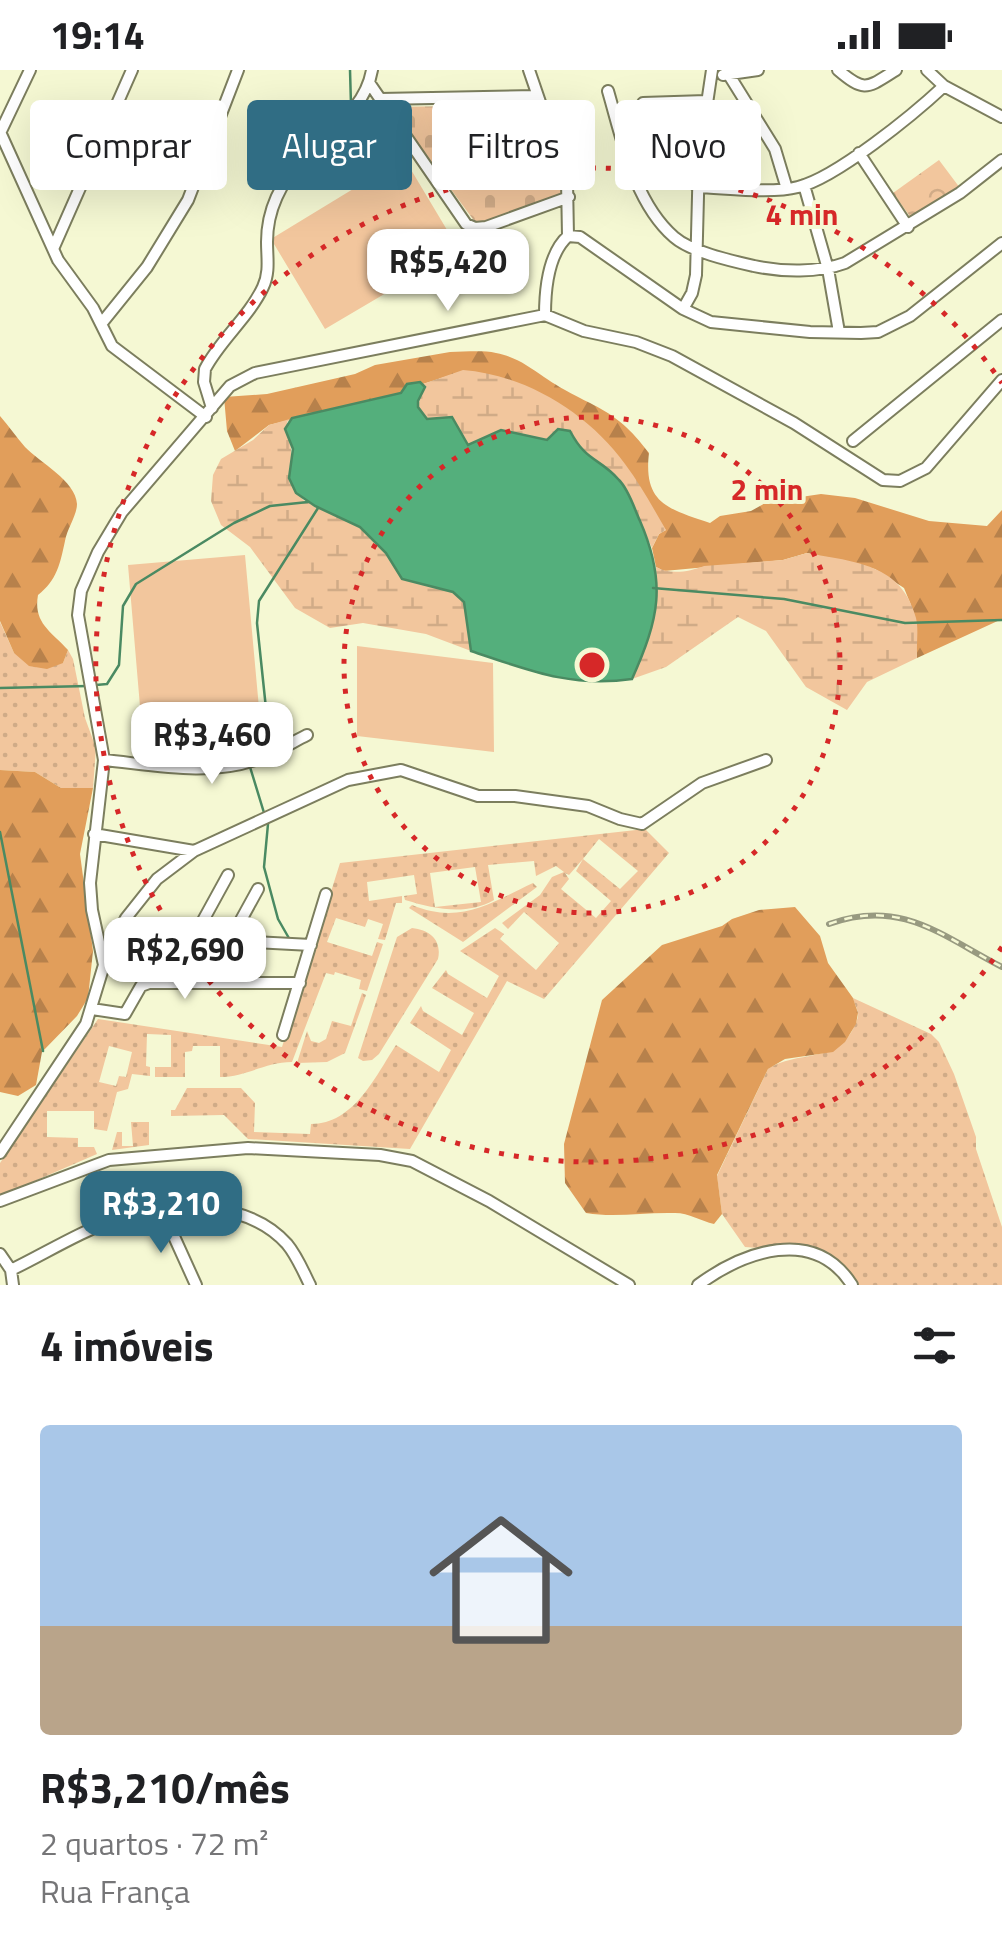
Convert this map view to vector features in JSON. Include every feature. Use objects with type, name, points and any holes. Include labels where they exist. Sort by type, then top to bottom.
[{"type":"street","points":[[30,70],[0,133],[53,249],[117,351],[209,412]]},
{"type":"street","points":[[53,249],[132,70]]},
{"type":"street","points":[[101,324],[147,266],[188,200],[238,70]]},
{"type":"street","points":[[209,412],[205,369],[262,290],[268,265],[268,225],[278,192],[302,159],[356,108],[370,84],[372,70]]},
{"type":"street","points":[[529,70],[570,197],[568,236],[559,246],[547,281],[545,315]]},
{"type":"street","points":[[706,100],[712,73],[728,75],[758,70]]},
{"type":"street","points":[[838,70],[862,86],[896,70]]},
{"type":"street","points":[[926,70],[944,86],[1002,117]]},
{"type":"street","points":[[728,75],[776,149],[787,188]]},
{"type":"street","points":[[370,84],[466,224],[486,227],[570,197]]},
{"type":"street","points":[[761,188],[804,186],[859,153],[944,86]]},
{"type":"street","points":[[608,91],[642,190],[676,239],[767,269],[828,270],[908,227],[1002,160]]},
{"type":"street","points":[[380,99],[536,96]]},
{"type":"street","points":[[859,153],[908,227]]},
{"type":"street","points":[[804,186],[828,270],[839,332]]},
{"type":"street","points":[[683,309],[696,276],[698,190]]},
{"type":"street","points":[[568,236],[580,237],[683,309],[722,324],[839,332],[878,332],[892,326],[1002,243]]},
{"type":"street","points":[[104,964],[90,883],[104,760],[78,616],[81,590],[122,512],[230,386],[256,372],[545,315],[584,331],[636,342],[672,356],[794,423],[870,475],[900,481],[926,468],[1002,380]]},
{"type":"street","points":[[853,440],[1002,320]]},
{"type":"street","points":[[104,760],[178,768],[220,766],[258,759],[307,735]]},
{"type":"street","points":[[0,1153],[86,1024],[104,964],[126,918],[156,879],[194,851],[348,780],[389,770],[417,774],[478,796],[515,796],[588,806],[620,820],[642,824],[702,783],[766,760]]},
{"type":"street","points":[[94,834],[194,851]]},
{"type":"street","points":[[194,937],[228,875]]},
{"type":"street","points":[[230,940],[258,889]]},
{"type":"street","points":[[282,1035],[326,894]]},
{"type":"street","points":[[164,982],[170,942],[180,936],[311,945]]},
{"type":"street","points":[[92,1010],[125,1014],[141,986],[164,982],[300,983]]},
{"type":"street","points":[[0,1201],[109,1160],[248,1148],[380,1155],[412,1161],[489,1201],[629,1285]]},
{"type":"street","points":[[11,1270],[112,1221],[162,1210],[216,1209],[255,1222],[284,1241],[310,1285]]},
{"type":"street","points":[[162,1210],[196,1285]]},
{"type":"street","points":[[698,1285],[743,1257],[789,1251],[827,1259],[852,1285]]},
{"type":"street","points":[[0,1254],[11,1270],[13,1285]]},
{"type":"green space","points":[[432,106],[432,164],[412,137],[412,107]]},
{"type":"green space","points":[[939,160],[960,188],[914,222],[893,193]]},
{"type":"green space","points":[[412,171],[459,250],[325,329],[271,239],[351,190],[412,190]]},
{"type":"green space","points":[[451,190],[563,190],[566,197],[481,230]]},
{"type":"green space","points":[[450,352],[510,357],[612,416],[649,453],[650,483],[662,502],[710,523],[720,516],[751,511],[767,502],[821,494],[855,498],[929,521],[987,526],[1002,510],[1002,619],[917,658],[913,610],[904,588],[875,569],[807,553],[783,560],[664,571],[656,567],[652,548],[659,534],[666,530],[463,371],[423,384],[407,383],[401,393],[269,425],[235,451],[227,431],[224,397],[267,394],[355,374],[375,365]]},
{"type":"green space","points":[[463,370],[487,373],[532,388],[593,428],[631,472],[666,530],[659,534],[652,548],[636,513],[605,468],[589,460],[569,431],[548,440],[501,430],[468,445],[452,417],[427,419],[418,407],[423,384]]},
{"type":"green space","points":[[0,416],[25,447],[64,480],[77,504],[57,571],[38,595],[41,620],[68,650],[63,663],[47,669],[29,666],[14,653],[0,621]]},
{"type":"green space","points":[[290,419],[289,470],[303,500],[360,527],[386,553],[402,579],[454,592],[464,602],[471,651],[426,634],[363,623],[330,628],[295,608],[250,547],[221,525],[211,501],[213,475],[221,459],[269,425]]},
{"type":"green space","points":[[807,553],[859,563],[900,586],[916,618],[917,658],[867,682],[847,710],[806,687],[766,631],[738,617],[666,667],[632,679],[657,597],[656,567],[680,572],[704,566],[783,560]]},
{"type":"green space","points":[[245,555],[260,719],[142,730],[128,565]]},
{"type":"green space","points":[[0,622],[14,653],[63,663],[68,650],[96,748],[93,788],[61,788],[35,772],[0,770]]},
{"type":"green space","points":[[357,646],[493,663],[494,752],[357,736]]},
{"type":"green space","points":[[0,770],[35,772],[61,788],[93,788],[80,854],[93,951],[88,998],[77,1016],[42,1052],[36,1085],[18,1096],[0,1092]]},
{"type":"green space","points":[[645,829],[669,853],[544,999],[507,981],[410,1149],[248,1139],[224,1115],[171,1116],[171,1110],[175,1110],[187,1088],[241,1088],[255,1103],[254,1132],[310,1134],[311,1124],[339,1116],[362,1096],[396,1045],[439,1072],[451,1050],[410,1023],[421,1006],[462,1035],[474,1013],[432,988],[446,970],[487,998],[499,976],[460,951],[495,928],[504,934],[500,939],[536,970],[559,943],[524,912],[508,929],[502,923],[540,895],[552,877],[564,872],[556,866],[536,876],[534,861],[488,865],[494,900],[461,909],[439,908],[405,900],[404,896],[417,894],[414,875],[367,882],[369,901],[402,896],[402,903],[396,903],[385,940],[378,939],[383,924],[368,919],[365,927],[336,918],[327,942],[372,956],[377,942],[383,944],[367,991],[359,989],[361,980],[326,973],[292,1062],[220,1077],[220,1046],[193,1046],[192,1051],[185,1052],[185,1077],[155,1077],[155,1067],[171,1067],[171,1035],[147,1034],[146,1066],[150,1067],[150,1076],[132,1074],[128,1089],[117,1092],[107,1131],[94,1129],[94,1111],[47,1111],[47,1137],[78,1138],[78,1147],[94,1147],[97,1154],[0,1196],[0,1163],[98,1019],[282,1047],[340,863]],"holes":[[[599,839],[638,871],[620,889],[583,859]],[[583,859],[576,871],[611,901],[596,918],[561,889],[569,879],[565,873],[569,875]],[[475,867],[481,902],[435,907],[430,873]],[[109,1046],[132,1052],[126,1077],[119,1076],[116,1086],[99,1082]]]},
{"type":"green space","points":[[533,883],[537,887],[463,942],[409,908],[412,905],[429,911],[460,912]]},
{"type":"green space","points":[[795,907],[820,936],[828,963],[853,998],[858,1013],[856,1024],[845,1042],[833,1052],[785,1059],[768,1069],[717,1175],[722,1214],[714,1224],[680,1213],[586,1213],[565,1183],[564,1144],[602,1000],[662,945],[759,910]]},
{"type":"green space","points":[[412,928],[434,937],[438,959],[379,1054],[363,1061],[358,1058],[397,937]]},
{"type":"green space","points":[[362,993],[366,995],[345,1053],[327,1062],[297,1063],[307,1031],[311,1041],[319,1043],[326,1039],[332,1021],[351,1026]]},
{"type":"green space","points":[[853,998],[931,1034],[939,1042],[976,1137],[976,1149],[1002,1227],[1002,1285],[856,1285],[845,1270],[821,1253],[745,1247],[722,1214],[717,1176],[768,1069],[826,1052],[845,1040],[858,1017]]},
{"type":"green space","points":[[131,1122],[149,1122],[149,1145],[112,1150],[117,1132],[122,1132],[122,1146],[133,1146]]},
{"type":"shaded area","points":[[420,382],[425,387],[418,407],[427,419],[452,417],[468,445],[501,430],[547,440],[558,429],[570,431],[588,455],[623,484],[649,543],[656,582],[654,619],[632,679],[569,679],[471,651],[464,602],[453,592],[402,579],[386,553],[360,527],[296,493],[289,478],[293,449],[285,429],[292,418],[401,393],[407,384]]},
{"type":"waterway","points":[[350,70],[351,100]]},
{"type":"waterway","points":[[96,685],[107,684],[119,665],[123,606],[136,584],[234,523],[270,506],[308,502]]},
{"type":"waterway","points":[[249,759],[240,750],[240,741],[249,731],[264,725],[267,718],[257,623],[259,601],[318,508]]},
{"type":"waterway","points":[[653,588],[784,599],[905,623],[1002,620]]},
{"type":"waterway","points":[[0,688],[88,686]]},
{"type":"waterway","points":[[250,767],[265,816]]},
{"type":"waterway","points":[[268,824],[264,867],[278,919],[290,940]]},
{"type":"waterway","points":[[0,832],[43,1051]]},
{"type":"railway","points":[[829,924],[878,915],[900,918],[940,933],[1002,967]]}]
